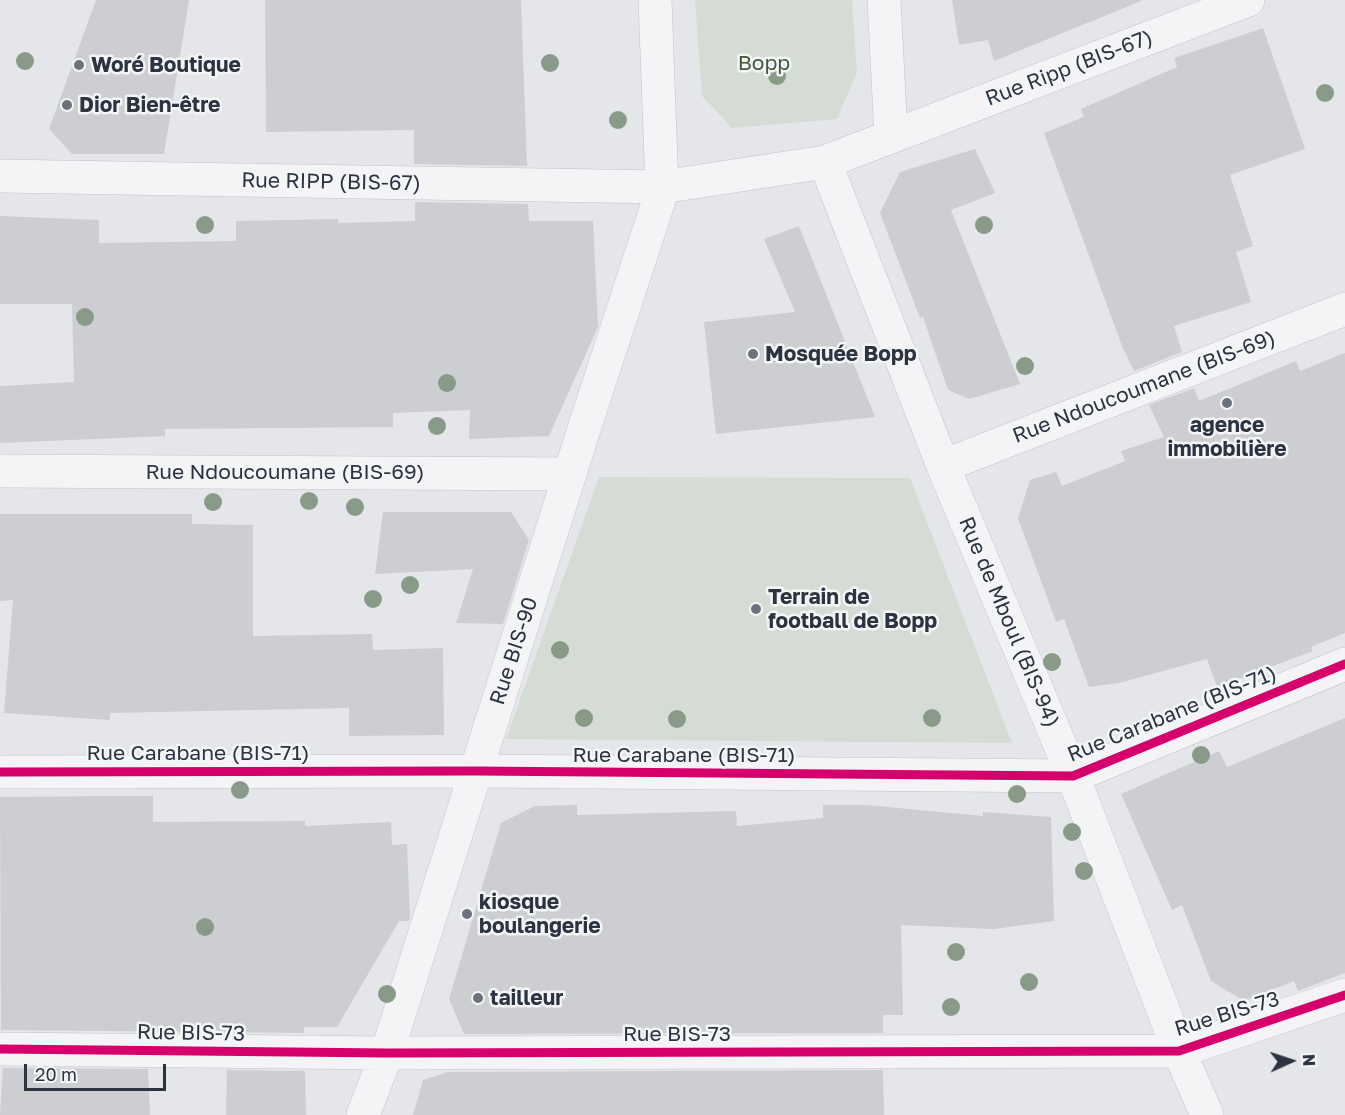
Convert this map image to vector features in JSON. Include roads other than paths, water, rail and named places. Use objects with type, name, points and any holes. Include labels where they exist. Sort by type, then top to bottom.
[{"type":"street","name":"Rue BIS-90","points":[[363,1115],[387,1053],[662,187],[655,0]]},
{"type":"street","points":[[884,0],[891,136]]},
{"type":"street","name":"Rue Ripp (BIS-67)","points":[[825,162],[1248,0]]},
{"type":"street","name":"Rue RIPP (BIS-67)","points":[[0,176],[662,187],[825,162]]},
{"type":"street","name":"Rue de Mboul (BIS-94)","points":[[825,162],[943,466],[1073,776],[1179,1051],[1207,1115]]},
{"type":"street","name":"Rue Ndoucoumane (BIS-69)","points":[[943,466],[1345,309]]},
{"type":"street","name":"Rue Ndoucoumane (BIS-69)","points":[[0,471],[570,474]]},
{"type":"street","name":"Rue Carabane (BIS-71)","points":[[0,772],[476,771],[1073,776],[1345,664]]},
{"type":"street","name":"Rue BIS-73","points":[[0,1049],[387,1053],[1179,1051],[1345,995]]},
{"type":"place","name":"Woré Boutique","points":[[79,65]]},
{"type":"place","name":"Dior Bien-être","points":[[67,105]]},
{"type":"place","name":"Mosquée Bopp","points":[[753,354]]},
{"type":"place","name":"agence immobilière","points":[[1227,403]]},
{"type":"place","name":"Terrain de football de Bopp","points":[[756,609]]},
{"type":"place","name":"kiosque boulangerie","points":[[467,914]]},
{"type":"place","name":"tailleur","points":[[478,998]]},
{"type":"park label","name":"Bopp","points":[[764,63]]}]
